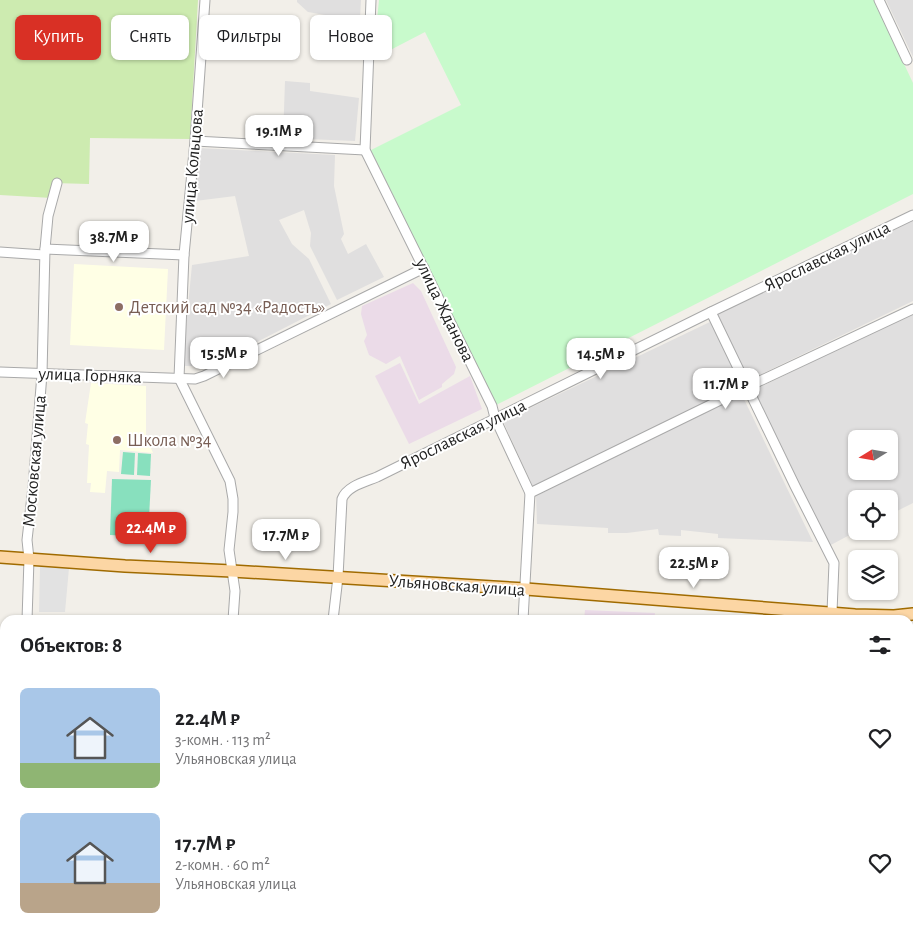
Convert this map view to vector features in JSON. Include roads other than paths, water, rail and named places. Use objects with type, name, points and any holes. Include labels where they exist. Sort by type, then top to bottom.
[{"type":"main road","name":"Ульяновская улица","points":[[0,557],[526,589],[866,615]]},
{"type":"street","name":"улица Кольцова","points":[[205,0],[195,141],[184,255],[179,378],[230,482],[234,512],[229,550],[235,591],[233,615]]},
{"type":"street","name":"улица Жданова","points":[[371,0],[365,150],[492,406],[495,418],[530,493],[523,615]]},
{"type":"street","points":[[879,0],[907,60]]},
{"type":"street","points":[[195,141],[365,150]]},
{"type":"street","name":"Московская улица","points":[[26,615],[29,559],[26,540],[33,487],[42,374],[44,252],[48,216],[57,184]]},
{"type":"street","name":"Ярославская улица","points":[[334,615],[338,577],[342,499],[344,494],[351,488],[913,215]]},
{"type":"street","points":[[0,252],[184,255]]},
{"type":"street","name":"улица Горняка","points":[[0,372],[195,379],[424,268]]},
{"type":"street","points":[[530,493],[747,387],[913,309]]},
{"type":"street","points":[[711,312],[834,563],[832,612]]},
{"type":"place","name":"Детский сад №34 «Радость»","points":[[119,307]]},
{"type":"place","name":"Школа №34","points":[[117,440]]}]
